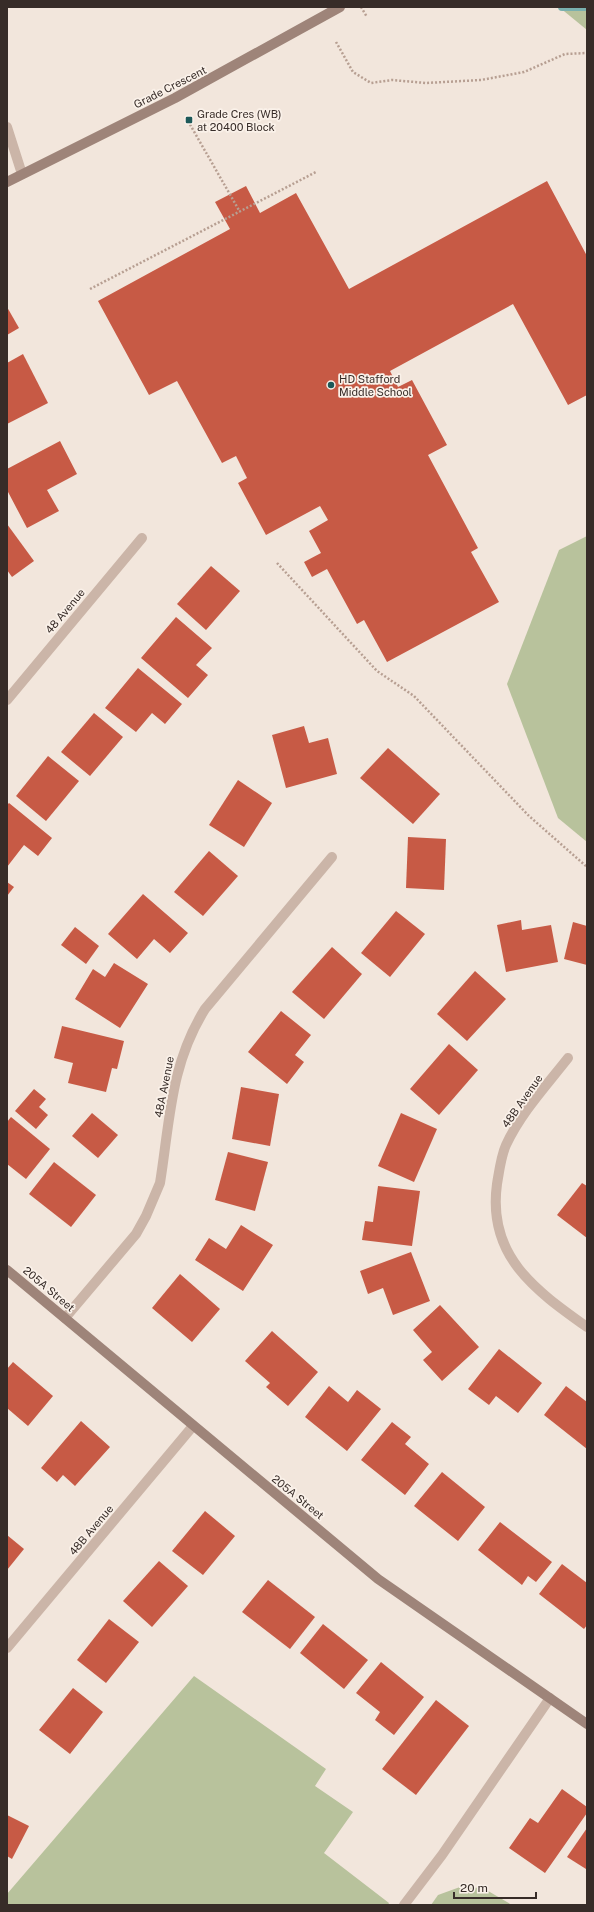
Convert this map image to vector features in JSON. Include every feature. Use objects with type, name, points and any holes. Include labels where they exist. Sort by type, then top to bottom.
[{"type":"street","name":"Grade Crescent","points":[[7,182],[175,98],[340,7]]},
{"type":"street","points":[[7,127],[22,174]]},
{"type":"street","name":"48 Avenue","points":[[7,700],[142,538]]},
{"type":"street","name":"48A Avenue","points":[[65,1318],[136,1234],[154,1200],[160,1183],[178,1068],[192,1030],[205,1009],[332,857]]},
{"type":"street","name":"48B Avenue","points":[[568,1058],[520,1120],[505,1147],[495,1197],[500,1229],[508,1254],[522,1273],[538,1290],[587,1327]]},
{"type":"street","name":"205A Street","points":[[7,1270],[378,1579],[587,1724]]},
{"type":"street","name":"48B Avenue","points":[[7,1648],[193,1426]]},
{"type":"street","points":[[404,1905],[442,1855],[550,1698]]},
{"type":"path","points":[[361,7],[367,17]]},
{"type":"path","points":[[336,42],[353,72],[371,83],[392,80],[426,83],[481,80],[524,72],[565,54],[587,53]]},
{"type":"path","points":[[188,121],[240,212]]},
{"type":"path","points":[[90,289],[316,172]]},
{"type":"path","points":[[277,563],[377,671],[414,696],[529,816],[587,867]]},
{"type":"green space","points":[[559,7],[587,7],[587,30]]},
{"type":"green space","points":[[587,536],[587,842],[558,818],[507,684],[559,550]]},
{"type":"green space","points":[[194,1676],[326,1769],[315,1786],[353,1812],[324,1853],[389,1903],[388,1905],[7,1905],[7,1894]]},
{"type":"green space","points":[[460,1887],[483,1888],[512,1905],[431,1905],[438,1895]]},
{"type":"building","points":[[547,181],[587,256],[587,395],[568,405],[513,304],[390,371],[398,387],[412,380],[447,445],[428,455],[478,548],[471,552],[499,602],[387,662],[364,620],[357,624],[327,569],[312,577],[304,562],[321,553],[309,531],[328,520],[320,506],[266,535],[238,483],[247,478],[236,456],[222,463],[177,381],[149,395],[98,301],[230,229],[215,202],[246,186],[260,213],[296,193],[349,289]]},
{"type":"building","points":[[7,307],[19,328],[7,335]]},
{"type":"building","points":[[23,354],[48,403],[7,424],[7,363]]},
{"type":"building","points":[[60,441],[77,474],[47,490],[59,511],[27,528],[7,490],[7,469]]},
{"type":"building","points":[[7,524],[34,561],[12,577],[7,570]]},
{"type":"building","points":[[211,566],[240,591],[206,630],[177,604]]},
{"type":"building","points":[[176,617],[212,648],[196,665],[208,675],[188,698],[141,658]]},
{"type":"building","points":[[138,668],[182,704],[165,724],[152,713],[136,732],[105,708]]},
{"type":"building","points":[[94,713],[123,737],[90,776],[61,752]]},
{"type":"building","points":[[304,726],[309,743],[328,738],[337,774],[286,788],[272,735]]},
{"type":"building","points":[[388,748],[440,794],[413,824],[360,778]]},
{"type":"building","points":[[48,756],[79,781],[46,821],[16,796]]},
{"type":"building","points":[[238,780],[272,803],[244,847],[209,825]]},
{"type":"building","points":[[9,803],[52,838],[38,856],[24,845],[7,867],[7,805]]},
{"type":"building","points":[[408,837],[446,839],[444,890],[406,888]]},
{"type":"building","points":[[209,851],[238,876],[203,916],[174,892]]},
{"type":"building","points":[[7,882],[14,887],[7,896]]},
{"type":"building","points":[[143,894],[188,933],[170,953],[154,939],[137,959],[108,934]]},
{"type":"building","points":[[396,911],[425,934],[390,977],[361,953]]},
{"type":"building","points":[[521,920],[522,930],[551,925],[558,962],[506,972],[497,925]]},
{"type":"building","points":[[573,922],[587,926],[587,965],[564,959]]},
{"type":"building","points":[[75,927],[99,946],[86,964],[61,945]]},
{"type":"building","points":[[332,947],[362,974],[324,1019],[292,992]]},
{"type":"building","points":[[114,963],[148,984],[120,1028],[75,999],[93,969],[105,977]]},
{"type":"building","points":[[475,971],[506,999],[467,1041],[437,1014]]},
{"type":"building","points":[[281,1011],[311,1035],[295,1055],[304,1062],[287,1084],[248,1052]]},
{"type":"building","points":[[62,1026],[124,1041],[117,1069],[112,1068],[106,1092],[68,1083],[73,1063],[54,1058]]},
{"type":"building","points":[[449,1044],[478,1070],[439,1115],[410,1089]]},
{"type":"building","points":[[241,1087],[279,1094],[270,1146],[232,1139]]},
{"type":"building","points":[[34,1089],[46,1099],[39,1107],[48,1115],[36,1129],[15,1111]]},
{"type":"building","points":[[92,1113],[118,1135],[98,1158],[72,1136]]},
{"type":"building","points":[[401,1113],[437,1129],[414,1182],[378,1166]]},
{"type":"building","points":[[11,1117],[50,1149],[26,1179],[7,1164],[7,1122]]},
{"type":"building","points":[[228,1152],[268,1162],[255,1211],[215,1200]]},
{"type":"building","points":[[54,1162],[96,1195],[71,1227],[29,1194]]},
{"type":"building","points":[[582,1183],[587,1186],[587,1238],[557,1215]]},
{"type":"building","points":[[378,1186],[420,1191],[412,1246],[362,1240],[365,1221],[373,1222]]},
{"type":"building","points":[[241,1225],[273,1245],[243,1291],[195,1260],[209,1238],[226,1249]]},
{"type":"building","points":[[411,1252],[430,1301],[393,1315],[383,1288],[368,1294],[360,1271]]},
{"type":"building","points":[[180,1274],[220,1309],[192,1342],[152,1308]]},
{"type":"building","points":[[440,1305],[479,1347],[442,1381],[423,1360],[432,1352],[413,1330]]},
{"type":"building","points":[[272,1331],[318,1372],[288,1406],[266,1387],[270,1383],[245,1361]]},
{"type":"building","points":[[499,1349],[542,1383],[518,1413],[496,1396],[489,1405],[468,1389]]},
{"type":"building","points":[[13,1362],[53,1396],[28,1426],[7,1408],[7,1369]]},
{"type":"building","points":[[329,1386],[348,1402],[357,1390],[381,1409],[347,1451],[305,1417]]},
{"type":"building","points":[[566,1386],[587,1402],[587,1449],[544,1415]]},
{"type":"building","points":[[81,1421],[110,1447],[75,1486],[63,1475],[57,1482],[41,1468]]},
{"type":"building","points":[[392,1422],[411,1437],[405,1444],[429,1464],[405,1495],[361,1460]]},
{"type":"building","points":[[442,1472],[485,1507],[458,1541],[414,1506]]},
{"type":"building","points":[[205,1511],[235,1536],[203,1575],[172,1551]]},
{"type":"building","points":[[500,1522],[552,1562],[536,1582],[528,1576],[522,1585],[478,1550]]},
{"type":"building","points":[[7,1535],[24,1549],[7,1570]]},
{"type":"building","points":[[159,1561],[188,1586],[152,1627],[123,1601]]},
{"type":"building","points":[[562,1564],[587,1583],[587,1625],[584,1629],[539,1594]]},
{"type":"building","points":[[268,1580],[315,1617],[290,1649],[242,1612]]},
{"type":"building","points":[[109,1619],[139,1642],[106,1683],[77,1660]]},
{"type":"building","points":[[323,1624],[368,1660],[344,1689],[300,1653]]},
{"type":"building","points":[[381,1662],[424,1697],[394,1735],[375,1720],[380,1712],[356,1693]]},
{"type":"building","points":[[73,1688],[103,1712],[70,1754],[39,1730]]},
{"type":"building","points":[[436,1700],[469,1726],[416,1795],[382,1769]]},
{"type":"building","points":[[562,1789],[587,1807],[587,1813],[545,1873],[509,1848],[530,1818],[538,1823]]},
{"type":"building","points":[[7,1815],[29,1826],[12,1859],[7,1856]]},
{"type":"building","points":[[587,1828],[587,1867],[586,1869],[567,1857]]},
{"type":"waterway","points":[[562,7],[585,7]]},
{"type":"place","name":"Grade Cres (WB) at 20400 Block","points":[[189,120]]},
{"type":"place","name":"HD Stafford Middle School","points":[[331,385]]}]
